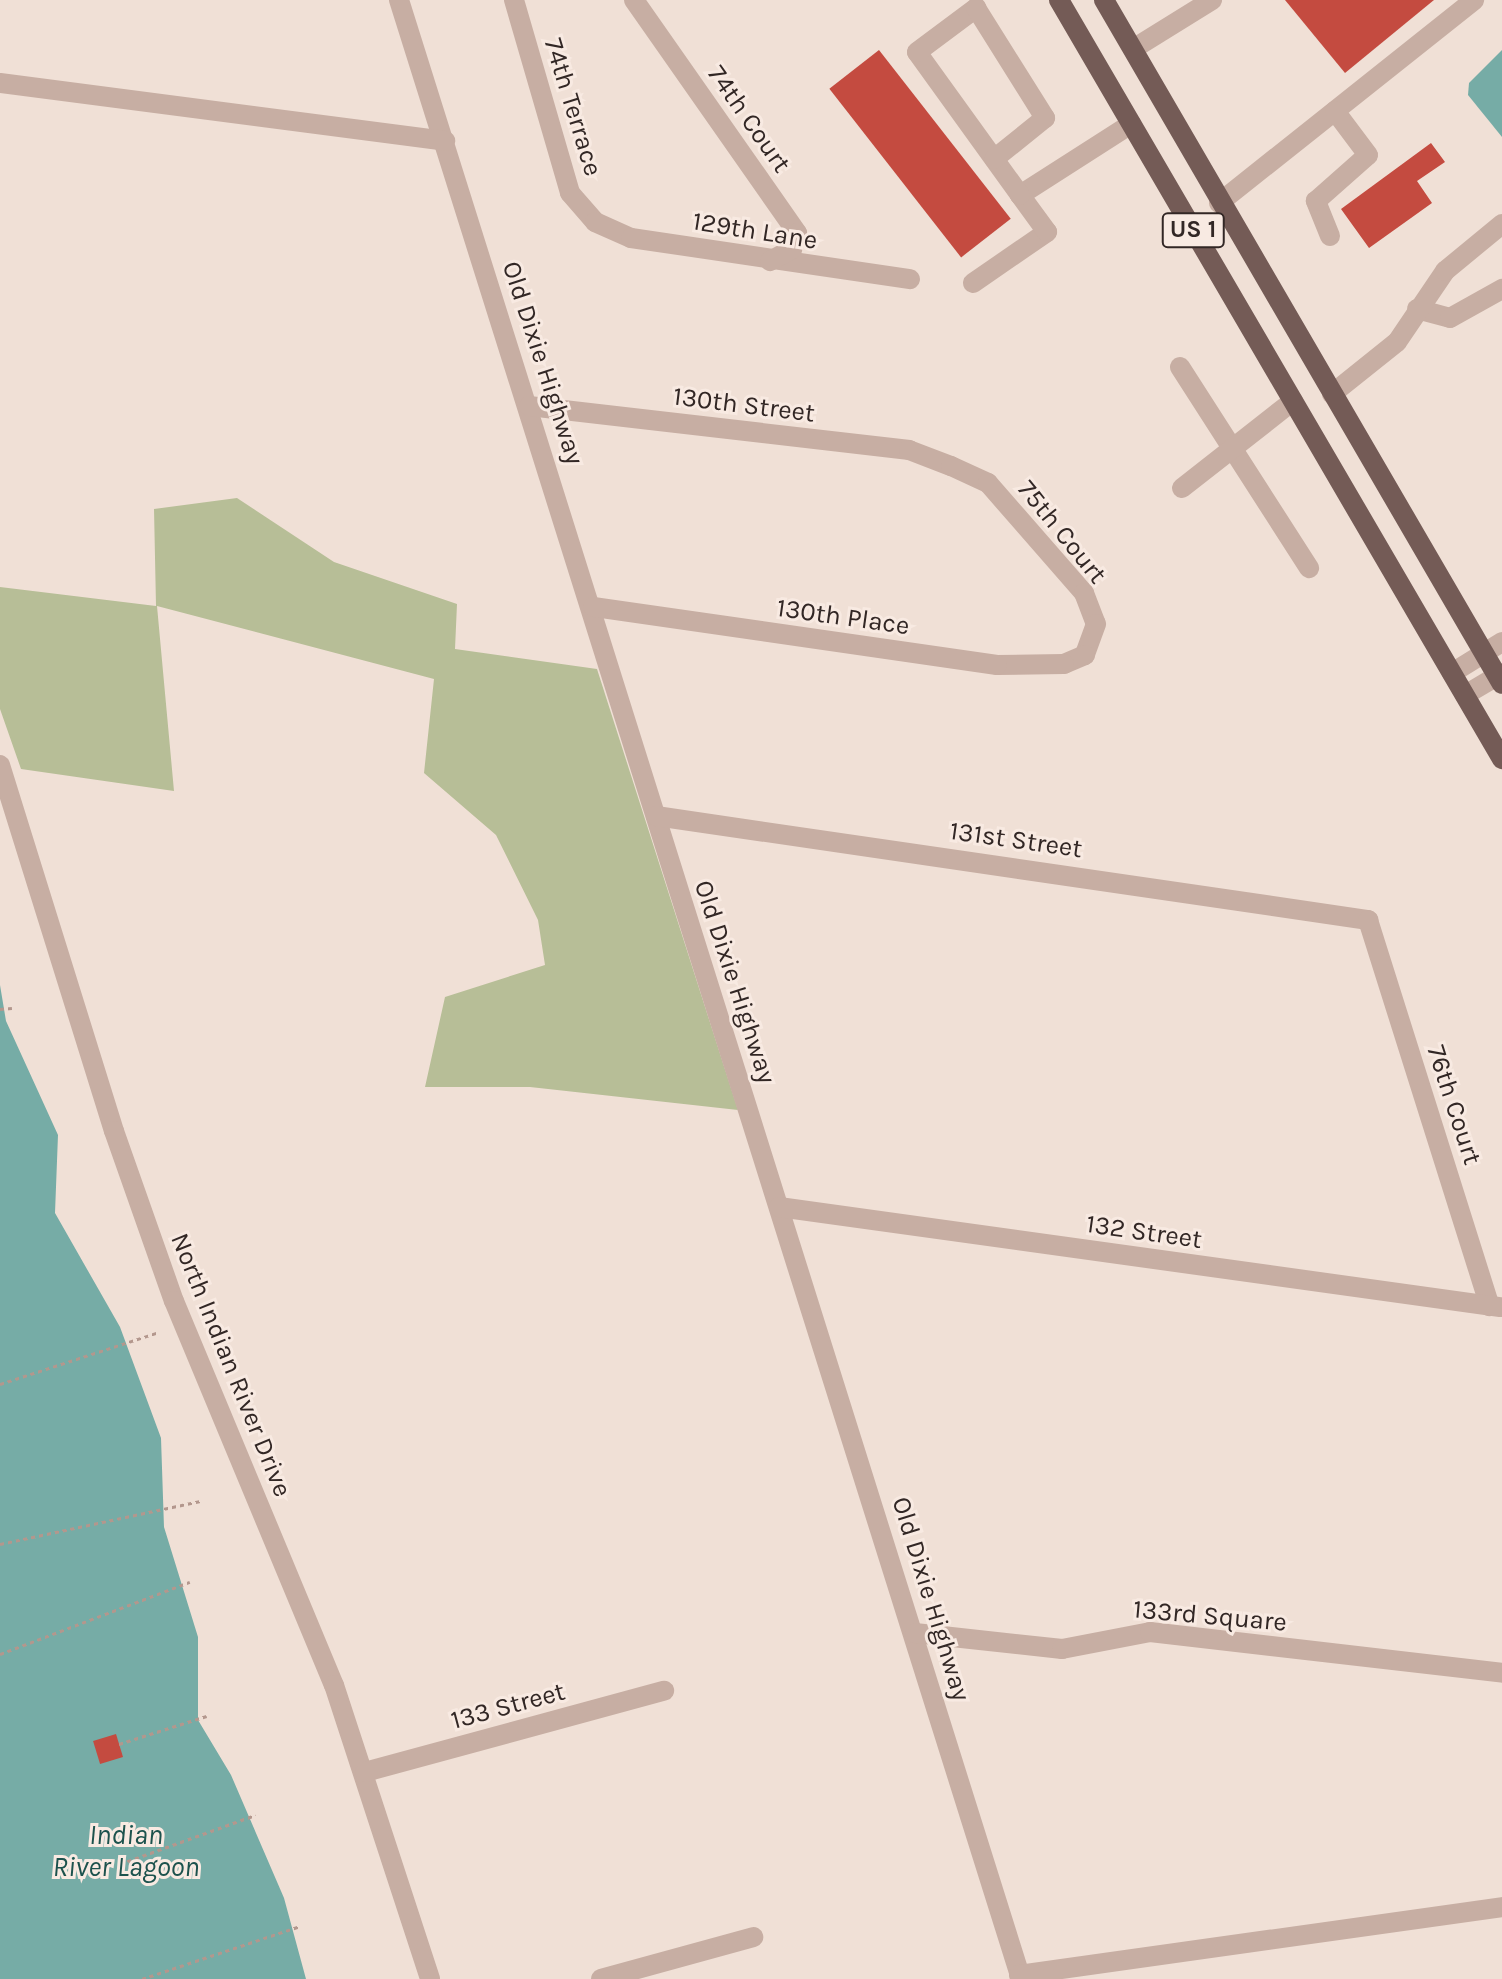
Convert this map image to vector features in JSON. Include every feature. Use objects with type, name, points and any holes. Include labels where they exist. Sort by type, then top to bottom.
[{"type":"main road","name":"US 1","points":[[1059,0],[1502,759]]},
{"type":"main road","name":"US 1","points":[[1104,0],[1219,203],[1483,654],[1500,678]]},
{"type":"street","name":"Old Dixie Highway","points":[[399,0],[593,607],[1020,1977]]},
{"type":"street","name":"74th Terrace","points":[[514,0],[570,193],[595,222]]},
{"type":"street","name":"74th Court","points":[[634,0],[797,233],[792,249],[770,261]]},
{"type":"street","points":[[1133,49],[1189,6],[1212,0]]},
{"type":"street","points":[[1219,203],[1474,0]]},
{"type":"street","points":[[973,283],[1047,232],[994,159],[917,52],[976,8],[1045,118],[994,159]]},
{"type":"street","points":[[0,83],[445,141]]},
{"type":"street","points":[[1330,236],[1316,201],[1368,155],[1335,111]]},
{"type":"street","points":[[1020,195],[1131,124]]},
{"type":"street","name":"129th Lane","points":[[595,222],[631,238],[770,261],[910,279]]},
{"type":"street","points":[[1332,394],[1397,342],[1445,271],[1502,224]]},
{"type":"street","points":[[1417,309],[1450,318],[1502,289]]},
{"type":"street","points":[[1180,367],[1309,568]]},
{"type":"street","points":[[1182,488],[1293,401]]},
{"type":"street","name":"130th Street","points":[[529,406],[909,450],[951,466]]},
{"type":"street","name":"75th Court","points":[[951,466],[988,483],[1084,593],[1096,624],[1085,655]]},
{"type":"street","name":"130th Place","points":[[593,607],[997,665],[1064,664],[1085,655]]},
{"type":"street","points":[[1452,673],[1502,642]]},
{"type":"street","points":[[1465,695],[1500,678]]},
{"type":"street","name":"North Indian River Drive","points":[[0,765],[174,1301],[365,1772],[430,1979]]},
{"type":"street","name":"131st Street","points":[[656,816],[1348,912],[1368,920]]},
{"type":"street","name":"76th Court","points":[[1368,920],[1496,1307]]},
{"type":"street","name":"132 Street","points":[[779,1207],[1496,1307]]},
{"type":"street","name":"133rd Square","points":[[915,1633],[1062,1649],[1150,1632],[1502,1673]]},
{"type":"street","name":"133 Street","points":[[365,1772],[664,1691]]},
{"type":"street","points":[[1020,1977],[1502,1907]]},
{"type":"street","points":[[601,1979],[753,1937]]},
{"type":"path","points":[[0,1009],[12,1008]]},
{"type":"path","points":[[0,1384],[159,1332]]},
{"type":"path","points":[[0,1544],[200,1501]]},
{"type":"path","points":[[0,1654],[190,1582]]},
{"type":"path","points":[[119,1744],[207,1716]]},
{"type":"path","points":[[120,1864],[255,1815]]},
{"type":"path","points":[[142,1979],[300,1926]]},
{"type":"green space","points":[[237,498],[334,562],[457,604],[455,649],[597,669],[738,1110],[530,1087],[425,1087],[445,997],[545,965],[538,920],[496,835],[424,773],[434,679],[157,606],[174,791],[21,769],[0,709],[0,587],[156,606],[154,509]]},
{"type":"water","points":[[1502,50],[1502,137],[1468,95],[1469,83]]},
{"type":"water","name":"Indian River Lagoon","points":[[0,985],[6,1021],[58,1135],[55,1213],[120,1327],[161,1438],[164,1527],[198,1637],[198,1720],[231,1775],[284,1898],[306,1979],[0,1979]]},
{"type":"building","points":[[1285,0],[1434,0],[1345,73]]},
{"type":"building","points":[[879,50],[1011,219],[961,257],[829,89]]},
{"type":"building","points":[[1431,143],[1445,162],[1417,181],[1432,203],[1369,248],[1341,209]]},
{"type":"building","points":[[116,1734],[123,1757],[100,1764],[93,1741]]}]
